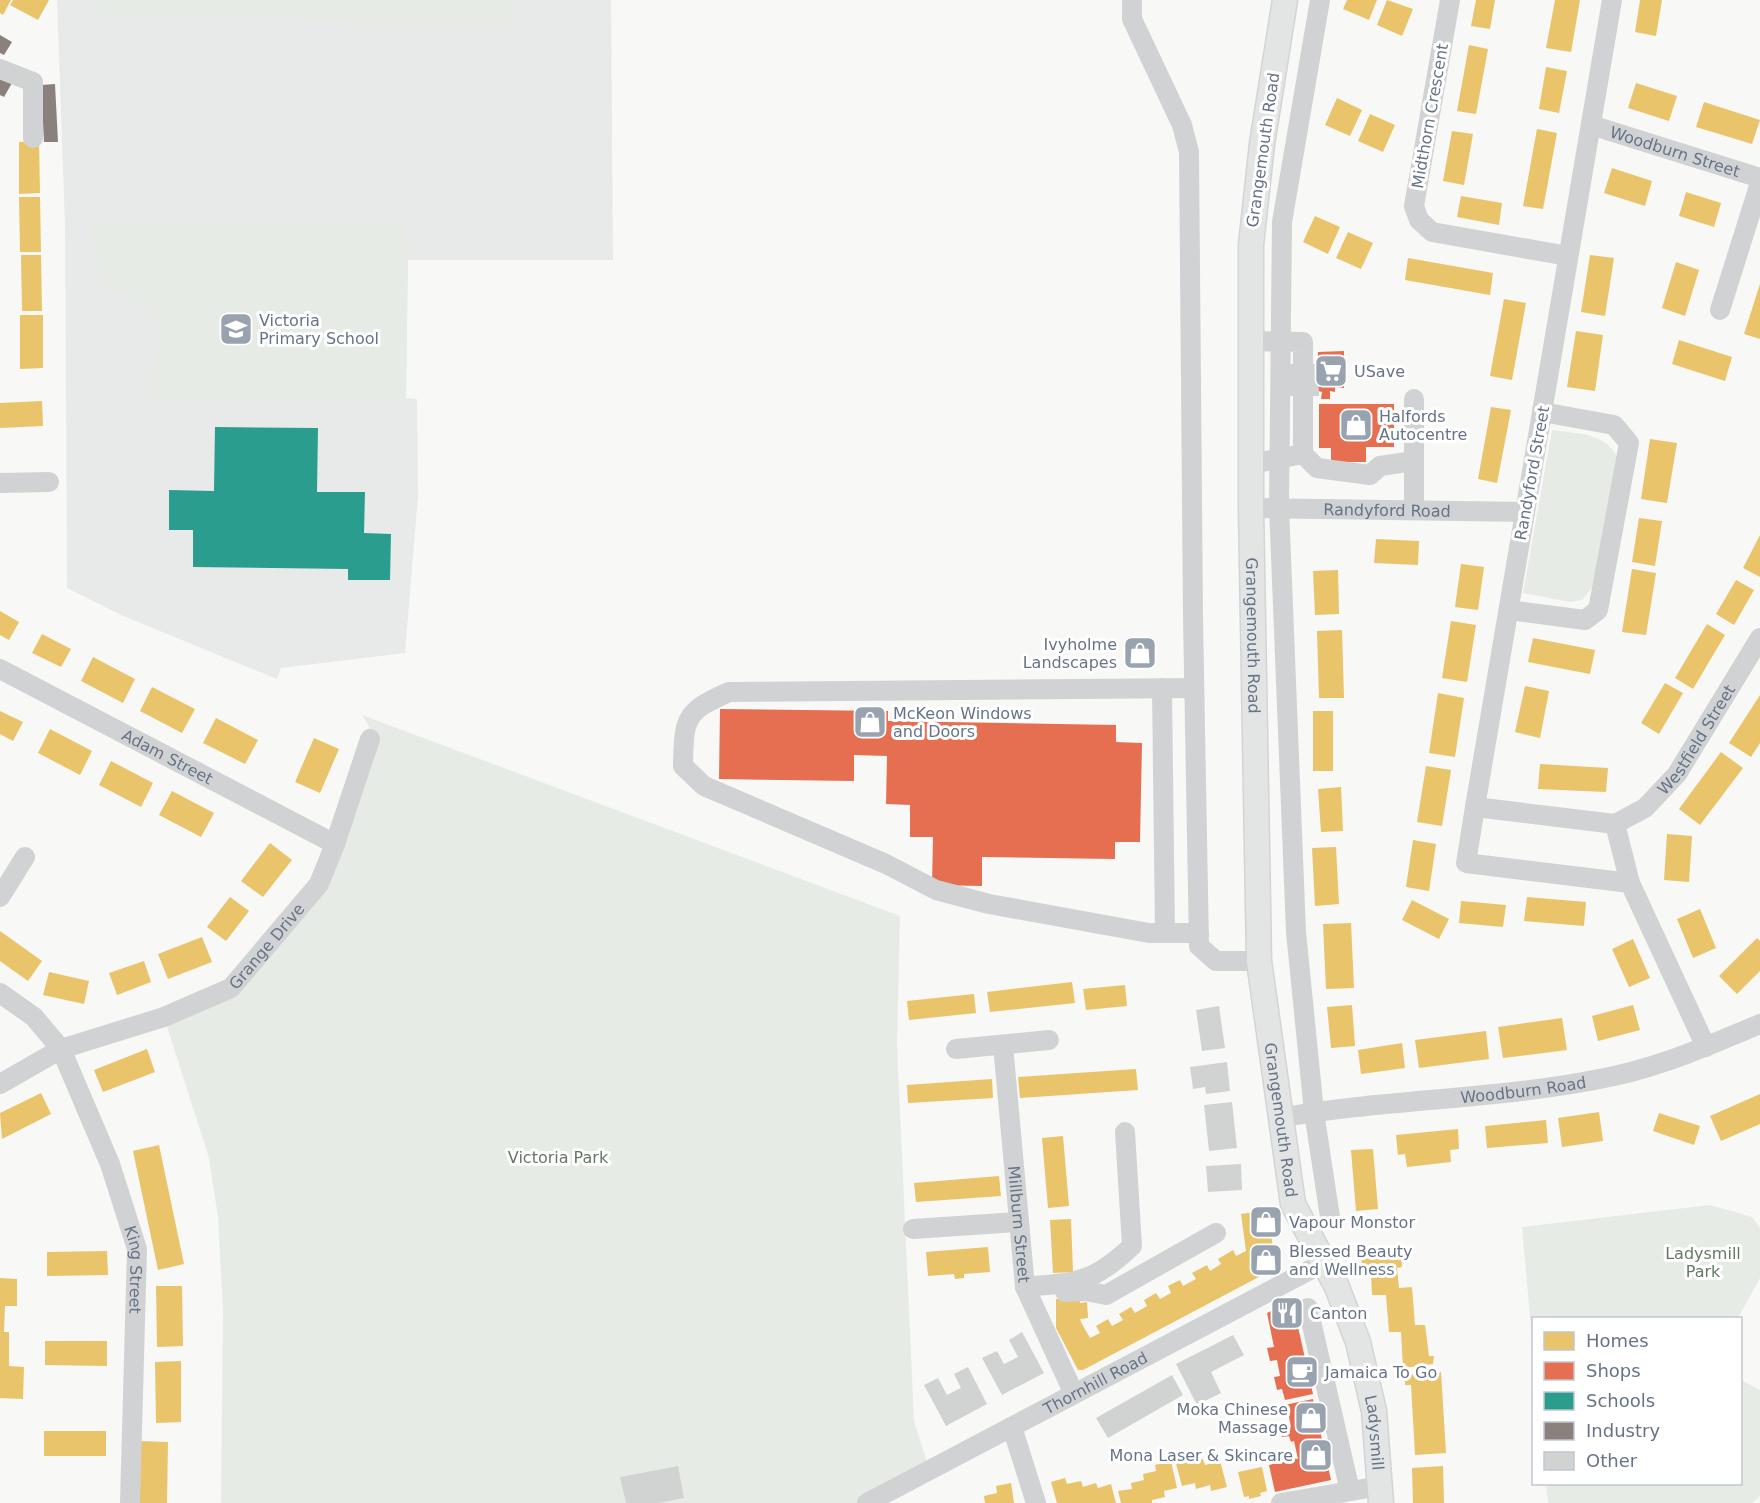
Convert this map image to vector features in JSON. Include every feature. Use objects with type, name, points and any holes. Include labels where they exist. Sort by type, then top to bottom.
[{"type":"main road","name":"Grangemouth Road","points":[[1285,0],[1262,144],[1251,245],[1251,508],[1259,961],[1279,1118],[1293,1204],[1323,1263]]},
{"type":"main road","name":"Ladysmill","points":[[1323,1263],[1337,1287],[1366,1373],[1374,1411],[1381,1495]]},
{"type":"street","points":[[1132,0],[1132,19],[1182,125],[1190,152],[1194,688],[1199,946],[1216,961],[1259,961]]},
{"type":"street","name":"Grangemouth Road","points":[[1320,0],[1282,222],[1279,506],[1296,932],[1314,1112],[1330,1217]]},
{"type":"street","name":"Midthorn Crescent","points":[[1450,0],[1413,206],[1419,220],[1432,232],[1568,256]]},
{"type":"street","name":"Randyford Street","points":[[1612,0],[1466,863],[1630,883]]},
{"type":"street","points":[[0,69],[33,82],[33,138]]},
{"type":"street","name":"Woodburn Street","points":[[1590,125],[1760,178]]},
{"type":"street","points":[[1720,310],[1760,183]]},
{"type":"street","points":[[1251,341],[1303,342],[1302,454],[1317,468],[1370,475],[1380,466],[1414,461]]},
{"type":"street","points":[[1414,399],[1414,509]]},
{"type":"street","points":[[1509,610],[1585,620],[1598,610],[1629,443],[1614,425],[1542,412]]},
{"type":"street","points":[[1251,464],[1280,461],[1302,454]]},
{"type":"street","points":[[0,483],[49,482]]},
{"type":"street","name":"Randyford Road","points":[[1251,508],[1279,506],[1525,512]]},
{"type":"street","name":"Westfield Street","points":[[1615,824],[1645,808],[1677,774],[1760,638]]},
{"type":"street","name":"Adam Street","points":[[0,669],[335,844]]},
{"type":"street","points":[[1162,688],[1165,933]]},
{"type":"street","points":[[1194,688],[729,692],[701,704],[684,727],[683,766],[704,786],[886,864],[936,890],[989,904],[1149,933],[1199,933]]},
{"type":"street","name":"Grange Drive","points":[[0,1084],[62,1049],[164,1017],[231,988],[318,884],[335,844],[370,739]]},
{"type":"street","points":[[1475,807],[1615,824],[1630,883],[1706,1047]]},
{"type":"street","points":[[0,897],[25,857]]},
{"type":"street","name":"King Street","points":[[0,993],[34,1017],[62,1049],[110,1164],[137,1249],[130,1503]]},
{"type":"street","name":"Woodburn Road","points":[[1279,1118],[1314,1112],[1413,1104],[1615,1076],[1706,1047],[1760,1024]]},
{"type":"street","points":[[956,1049],[1049,1040]]},
{"type":"street","name":"Millburn Street","points":[[1003,1045],[1017,1222],[1033,1286],[1074,1394]]},
{"type":"street","points":[[1033,1286],[1078,1283],[1111,1266],[1132,1246],[1125,1132]]},
{"type":"street","points":[[913,1229],[1017,1222]]},
{"type":"street","points":[[1033,1286],[1055,1293],[1086,1291],[1106,1295],[1216,1233]]},
{"type":"street","name":"Thornhill Road","points":[[867,1503],[1323,1263]]},
{"type":"street","points":[[1308,1308],[1350,1491]]},
{"type":"street","points":[[1012,1427],[1036,1503]]},
{"type":"street","points":[[1281,1503],[1350,1491],[1381,1495]]},
{"type":"shaded area","name":"Victoria Primary School","points":[[57,0],[611,0],[613,260],[408,260],[406,398],[417,399],[418,496],[405,653],[281,668],[277,679],[121,615],[67,588],[65,226]]},
{"type":"green space","points":[[98,0],[514,0],[513,24],[98,15]]},
{"type":"green space","points":[[90,224],[408,225],[406,399],[150,399],[150,375],[161,335],[160,325],[146,306],[121,294],[109,297]]},
{"type":"green space","points":[[1552,430],[1598,439],[1612,449],[1617,457],[1592,588],[1582,600],[1570,602],[1523,593]]},
{"type":"green space","name":"Victoria Park","points":[[362,715],[900,916],[897,1045],[914,1421],[930,1472],[867,1503],[221,1503],[223,1311],[218,1217],[209,1158],[164,1017],[231,988],[318,884],[370,739],[369,726]]},
{"type":"green space","name":"Ladysmill Park","points":[[1710,1205],[1752,1217],[1760,1228],[1760,1278],[1739,1317],[1532,1317],[1532,1339],[1522,1227]]},
{"type":"green space","points":[[1742,1381],[1760,1390],[1760,1496],[1752,1503],[1548,1503],[1546,1485],[1742,1485]]},
{"type":"building: Homes","points":[[0,0],[11,0],[3,15],[0,13]]},
{"type":"building: Homes","points":[[13,0],[49,0],[38,20],[10,5]]},
{"type":"building: Homes","points":[[1347,0],[1377,0],[1369,20],[1343,9]]},
{"type":"building: Homes","points":[[1387,0],[1413,9],[1402,36],[1377,25]]},
{"type":"building: Homes","points":[[1476,0],[1495,0],[1490,29],[1471,26]]},
{"type":"building: Homes","points":[[1555,0],[1580,0],[1571,52],[1546,48]]},
{"type":"building: Homes","points":[[1640,0],[1662,0],[1656,36],[1635,32]]},
{"type":"building: Homes","points":[[1469,45],[1488,49],[1476,114],[1457,111]]},
{"type":"building: Homes","points":[[1546,67],[1567,71],[1559,113],[1539,109]]},
{"type":"building: Homes","points":[[1636,83],[1677,96],[1669,121],[1628,108]]},
{"type":"building: Homes","points":[[1337,98],[1362,110],[1350,136],[1325,125]]},
{"type":"building: Homes","points":[[1704,102],[1760,120],[1752,144],[1696,127]]},
{"type":"building: Homes","points":[[1370,114],[1395,125],[1383,152],[1358,141]]},
{"type":"building: Homes","points":[[1537,129],[1557,133],[1543,209],[1523,206]]},
{"type":"building: Homes","points":[[1452,131],[1473,134],[1464,185],[1443,181]]},
{"type":"building: Homes","points":[[39,141],[40,193],[19,194],[19,142]]},
{"type":"building: Homes","points":[[1612,168],[1652,181],[1645,206],[1604,193]]},
{"type":"building: Homes","points":[[1686,192],[1721,203],[1714,227],[1679,216]]},
{"type":"building: Homes","points":[[1461,196],[1502,203],[1499,225],[1457,217]]},
{"type":"building: Homes","points":[[19,197],[40,197],[41,252],[20,252]]},
{"type":"building: Homes","points":[[1315,216],[1340,227],[1328,254],[1303,242]]},
{"type":"building: Homes","points":[[1348,232],[1373,243],[1361,269],[1336,258]]},
{"type":"building: Homes","points":[[21,255],[41,255],[42,311],[22,311]]},
{"type":"building: Homes","points":[[1590,255],[1614,258],[1605,316],[1581,312]]},
{"type":"building: Homes","points":[[1408,258],[1493,273],[1490,295],[1405,280]]},
{"type":"building: Homes","points":[[1676,262],[1699,270],[1685,316],[1662,308]]},
{"type":"building: Homes","points":[[1760,284],[1760,339],[1744,334]]},
{"type":"building: Homes","points":[[1504,299],[1526,303],[1512,380],[1490,376]]},
{"type":"building: Homes","points":[[20,315],[43,315],[43,368],[20,369]]},
{"type":"building: Homes","points":[[1576,331],[1603,335],[1595,391],[1567,387]]},
{"type":"building: Homes","points":[[1679,340],[1732,357],[1725,381],[1672,364]]},
{"type":"building: Homes","points":[[42,401],[43,426],[0,428],[0,403]]},
{"type":"building: Homes","points":[[1491,407],[1511,410],[1497,483],[1478,479]]},
{"type":"building: Homes","points":[[1650,439],[1677,443],[1667,503],[1641,499]]},
{"type":"building: Homes","points":[[1639,518],[1662,521],[1655,566],[1632,562]]},
{"type":"building: Homes","points":[[1760,535],[1760,577],[1743,568]]},
{"type":"building: Homes","points":[[1376,539],[1419,541],[1418,565],[1374,563]]},
{"type":"building: Homes","points":[[1461,564],[1484,567],[1478,610],[1455,607]]},
{"type":"building: Homes","points":[[1632,569],[1656,573],[1646,635],[1622,632]]},
{"type":"building: Homes","points":[[1338,570],[1339,614],[1315,615],[1313,571]]},
{"type":"building: Homes","points":[[1736,580],[1754,590],[1734,625],[1716,614]]},
{"type":"building: Homes","points":[[0,611],[19,622],[9,640],[0,635]]},
{"type":"building: Homes","points":[[1451,621],[1476,625],[1467,682],[1442,678]]},
{"type":"building: Homes","points":[[1707,624],[1725,635],[1693,689],[1675,678]]},
{"type":"building: Homes","points":[[1342,630],[1344,698],[1319,698],[1317,631]]},
{"type":"building: Homes","points":[[42,634],[71,649],[61,667],[32,653]]},
{"type":"building: Homes","points":[[1533,638],[1595,650],[1590,674],[1528,662]]},
{"type":"building: Homes","points":[[93,657],[135,679],[123,703],[81,681]]},
{"type":"building: Homes","points":[[1665,683],[1683,693],[1659,734],[1641,723]]},
{"type":"building: Homes","points":[[1525,686],[1549,691],[1540,738],[1515,732]]},
{"type":"building: Homes","points":[[152,687],[195,709],[182,733],[140,711]]},
{"type":"building: Homes","points":[[1438,693],[1464,698],[1455,757],[1429,753]]},
{"type":"building: Homes","points":[[1760,695],[1760,743],[1751,757],[1729,743]]},
{"type":"building: Homes","points":[[0,711],[23,722],[13,741],[0,734]]},
{"type":"building: Homes","points":[[1313,711],[1333,711],[1333,771],[1313,771]]},
{"type":"building: Homes","points":[[216,718],[258,740],[245,764],[203,743]]},
{"type":"building: Homes","points":[[50,729],[92,751],[80,775],[38,753]]},
{"type":"building: Homes","points":[[314,738],[339,749],[320,793],[295,782]]},
{"type":"building: Homes","points":[[1721,752],[1743,768],[1700,825],[1679,809]]},
{"type":"building: Homes","points":[[111,761],[153,783],[141,807],[99,785]]},
{"type":"building: Homes","points":[[1540,764],[1608,768],[1606,792],[1538,789]]},
{"type":"building: Homes","points":[[1426,766],[1451,770],[1442,826],[1417,822]]},
{"type":"building: Homes","points":[[1341,787],[1343,831],[1321,832],[1318,789]]},
{"type":"building: Homes","points":[[172,791],[214,813],[201,837],[159,815]]},
{"type":"building: Homes","points":[[1667,834],[1692,836],[1689,882],[1664,880]]},
{"type":"building: Homes","points":[[1413,840],[1436,844],[1429,891],[1406,887]]},
{"type":"building: Homes","points":[[270,843],[292,860],[263,897],[241,881]]},
{"type":"building: Homes","points":[[1336,847],[1339,904],[1315,906],[1312,848]]},
{"type":"building: Homes","points":[[230,897],[249,911],[226,941],[207,927]]},
{"type":"building: Homes","points":[[1527,897],[1586,902],[1584,926],[1524,921]]},
{"type":"building: Homes","points":[[1412,900],[1449,919],[1439,939],[1402,920]]},
{"type":"building: Homes","points":[[1461,901],[1506,905],[1503,927],[1459,923]]},
{"type":"building: Homes","points":[[1700,909],[1716,948],[1693,958],[1677,919]]},
{"type":"building: Homes","points":[[1351,923],[1354,988],[1326,989],[1323,924]]},
{"type":"building: Homes","points":[[0,931],[42,961],[28,981],[0,961]]},
{"type":"building: Homes","points":[[202,937],[212,962],[168,979],[158,954]]},
{"type":"building: Homes","points":[[1757,938],[1760,941],[1760,971],[1737,994],[1719,976]]},
{"type":"building: Homes","points":[[1633,939],[1650,978],[1629,987],[1612,949]]},
{"type":"building: Homes","points":[[144,961],[151,982],[117,995],[109,973]]},
{"type":"building: Homes","points":[[49,972],[89,981],[84,1004],[43,995]]},
{"type":"building: Homes","points":[[1072,982],[1075,1003],[990,1012],[987,992]]},
{"type":"building: Homes","points":[[1125,985],[1127,1006],[1086,1010],[1083,989]]},
{"type":"building: Homes","points":[[974,994],[976,1013],[909,1020],[907,1001]]},
{"type":"building: Homes","points":[[1352,1005],[1355,1046],[1331,1048],[1327,1007]]},
{"type":"building: Homes","points":[[1633,1005],[1640,1030],[1598,1041],[1592,1016]]},
{"type":"building: Homes","points":[[1562,1018],[1567,1050],[1503,1058],[1498,1027]]},
{"type":"building: Homes","points":[[1486,1031],[1489,1059],[1419,1068],[1415,1040]]},
{"type":"building: Homes","points":[[1402,1043],[1405,1068],[1361,1074],[1358,1050]]},
{"type":"building: Homes","points":[[147,1049],[155,1072],[103,1092],[94,1070]]},
{"type":"building: Homes","points":[[1136,1069],[1138,1090],[1020,1098],[1018,1077]]},
{"type":"building: Homes","points":[[992,1079],[993,1098],[908,1103],[907,1085]]},
{"type":"building: Homes","points":[[41,1093],[51,1114],[2,1139],[0,1113]]},
{"type":"building: Homes","points":[[1760,1094],[1760,1124],[1721,1141],[1710,1116]]},
{"type":"building: Homes","points":[[1599,1112],[1603,1141],[1562,1147],[1558,1118]]},
{"type":"building: Homes","points":[[1659,1113],[1700,1126],[1694,1145],[1653,1131]]},
{"type":"building: Homes","points":[[1546,1120],[1548,1143],[1487,1148],[1485,1126]]},
{"type":"building: Homes","points":[[1458,1129],[1459,1149],[1450,1150],[1451,1162],[1407,1167],[1405,1154],[1398,1155],[1396,1135]]},
{"type":"building: Homes","points":[[1063,1136],[1069,1206],[1048,1208],[1042,1138]]},
{"type":"building: Homes","points":[[159,1145],[184,1264],[158,1270],[133,1151]]},
{"type":"building: Homes","points":[[1373,1149],[1378,1209],[1356,1211],[1351,1150]]},
{"type":"building: Homes","points":[[999,1176],[1001,1196],[916,1202],[914,1183]]},
{"type":"building: Homes","points":[[1268,1210],[1275,1264],[1272,1270],[1083,1370],[1078,1370],[1056,1328],[1056,1299],[1080,1297],[1080,1303],[1087,1302],[1088,1318],[1080,1319],[1090,1338],[1100,1333],[1096,1326],[1108,1319],[1112,1326],[1123,1320],[1119,1314],[1131,1307],[1135,1313],[1147,1306],[1144,1300],[1156,1293],[1160,1299],[1171,1293],[1168,1286],[1180,1280],[1183,1286],[1196,1279],[1192,1273],[1207,1265],[1210,1271],[1221,1264],[1218,1259],[1233,1250],[1236,1256],[1246,1251],[1241,1214]]},
{"type":"building: Homes","points":[[1071,1219],[1073,1272],[1053,1273],[1050,1220]]},
{"type":"building: Homes","points":[[988,1247],[990,1272],[964,1274],[964,1278],[955,1279],[954,1274],[928,1276],[926,1252]]},
{"type":"building: Homes","points":[[1401,1248],[1402,1267],[1397,1268],[1399,1288],[1412,1287],[1415,1325],[1425,1325],[1429,1356],[1434,1356],[1433,1364],[1403,1368],[1401,1332],[1389,1332],[1386,1295],[1372,1295],[1371,1273],[1364,1275],[1360,1251]]},
{"type":"building: Homes","points":[[107,1251],[108,1275],[47,1276],[47,1252]]},
{"type":"building: Homes","points":[[0,1278],[17,1279],[17,1306],[5,1306],[4,1332],[9,1332],[9,1366],[24,1367],[23,1399],[0,1398]]},
{"type":"building: Homes","points":[[156,1286],[182,1286],[183,1346],[157,1347]]},
{"type":"building: Homes","points":[[45,1341],[107,1341],[107,1366],[45,1365]]},
{"type":"building: Homes","points":[[181,1361],[181,1422],[156,1423],[155,1362]]},
{"type":"building: Homes","points":[[1441,1372],[1446,1453],[1415,1455],[1411,1385],[1405,1385],[1405,1375]]},
{"type":"building: Homes","points":[[44,1431],[106,1431],[106,1456],[44,1456]]},
{"type":"building: Homes","points":[[139,1441],[168,1442],[167,1503],[138,1503]]},
{"type":"building: Homes","points":[[1189,1456],[1190,1463],[1203,1459],[1205,1465],[1220,1461],[1227,1487],[1211,1491],[1210,1485],[1196,1489],[1195,1483],[1182,1486],[1175,1460]]},
{"type":"building: Homes","points":[[1171,1461],[1177,1488],[1164,1491],[1165,1497],[1152,1500],[1152,1503],[1121,1503],[1118,1491],[1132,1489],[1131,1483],[1144,1480],[1143,1474],[1156,1471],[1155,1465]]},
{"type":"building: Homes","points":[[1443,1466],[1444,1503],[1413,1503],[1412,1468]]},
{"type":"building: Homes","points":[[1262,1467],[1267,1491],[1260,1493],[1261,1496],[1249,1499],[1249,1496],[1244,1497],[1238,1472]]},
{"type":"building: Homes","points":[[1065,1478],[1067,1484],[1081,1481],[1083,1487],[1096,1483],[1098,1488],[1111,1484],[1116,1503],[1057,1503],[1051,1482]]},
{"type":"building: Homes","points":[[1011,1483],[1014,1503],[985,1503],[984,1496],[997,1493],[996,1486]]},
{"type":"building: Shops","points":[[1344,351],[1344,388],[1335,387],[1335,392],[1330,391],[1330,399],[1321,399],[1322,392],[1318,391],[1318,352]]},
{"type":"building: Shops","name":"Halfords Autocentre","points":[[1319,404],[1394,404],[1394,447],[1366,447],[1366,462],[1331,462],[1331,448],[1319,448]]},
{"type":"building: Shops","points":[[720,709],[888,711],[888,721],[1116,725],[1116,742],[1142,743],[1140,842],[1115,842],[1115,859],[982,857],[982,886],[932,885],[933,837],[910,837],[910,805],[886,804],[887,756],[854,755],[854,781],[719,779]]},
{"type":"building: Shops","points":[[1292,1300],[1313,1394],[1285,1400],[1282,1389],[1277,1390],[1274,1377],[1280,1376],[1277,1360],[1270,1361],[1267,1348],[1274,1347],[1267,1313]]},
{"type":"building: Shops","points":[[1313,1399],[1331,1480],[1275,1492],[1269,1465],[1277,1463],[1275,1452],[1283,1451],[1285,1458],[1298,1459],[1294,1441],[1291,1442],[1289,1436],[1282,1437],[1280,1429],[1291,1427],[1288,1412],[1277,1414],[1275,1407]]},
{"type":"building: Schools","points":[[215,427],[318,428],[317,492],[365,492],[364,533],[391,534],[390,580],[348,580],[348,569],[193,567],[193,530],[169,530],[169,490],[214,491]]},
{"type":"building: Industry","points":[[0,35],[12,42],[4,55],[0,53]]},
{"type":"building: Industry","points":[[0,77],[12,83],[4,97],[0,95]]},
{"type":"building: Industry","points":[[55,84],[58,142],[44,142],[41,85]]},
{"type":"building: Other","points":[[1289,364],[1318,364],[1319,396],[1289,396]]},
{"type":"building: Other","points":[[1219,1006],[1225,1048],[1202,1051],[1196,1010]]},
{"type":"building: Other","points":[[1227,1062],[1230,1091],[1206,1094],[1205,1087],[1193,1089],[1190,1067]]},
{"type":"building: Other","points":[[1232,1102],[1237,1148],[1209,1151],[1204,1105]]},
{"type":"building: Other","points":[[1241,1164],[1242,1190],[1208,1192],[1206,1166]]},
{"type":"building: Other","points":[[1022,1332],[1044,1373],[1002,1395],[982,1358],[997,1351],[1004,1364],[1018,1357],[1009,1340]]},
{"type":"building: Other","points":[[1233,1335],[1244,1355],[1211,1372],[1221,1393],[1197,1405],[1176,1364]]},
{"type":"building: Other","points":[[968,1367],[987,1404],[946,1426],[924,1385],[938,1378],[947,1395],[961,1388],[954,1374]]},
{"type":"building: Other","points":[[1172,1375],[1183,1395],[1108,1438],[1096,1418]]},
{"type":"building: Other","points":[[678,1466],[684,1498],[658,1503],[626,1503],[620,1477]]},
{"type":"place","name":"Victoria Primary School","points":[[236,329]]},
{"type":"place","name":"USave","points":[[1331,371]]},
{"type":"place","name":"Halfords Autocentre","points":[[1356,425]]},
{"type":"place","name":"Ivyholme Landscapes","points":[[1140,653]]},
{"type":"place","name":"McKeon Windows and Doors","points":[[870,722]]},
{"type":"place","name":"Vapour Monstor","points":[[1266,1222]]},
{"type":"place","name":"Blessed Beauty and Wellness","points":[[1266,1260]]},
{"type":"place","name":"Canton","points":[[1287,1313]]},
{"type":"place","name":"Jamaica To Go","points":[[1302,1372]]},
{"type":"place","name":"Moka Chinese Massage","points":[[1311,1418]]},
{"type":"place","name":"Mona Laser & Skincare","points":[[1316,1455]]}]
